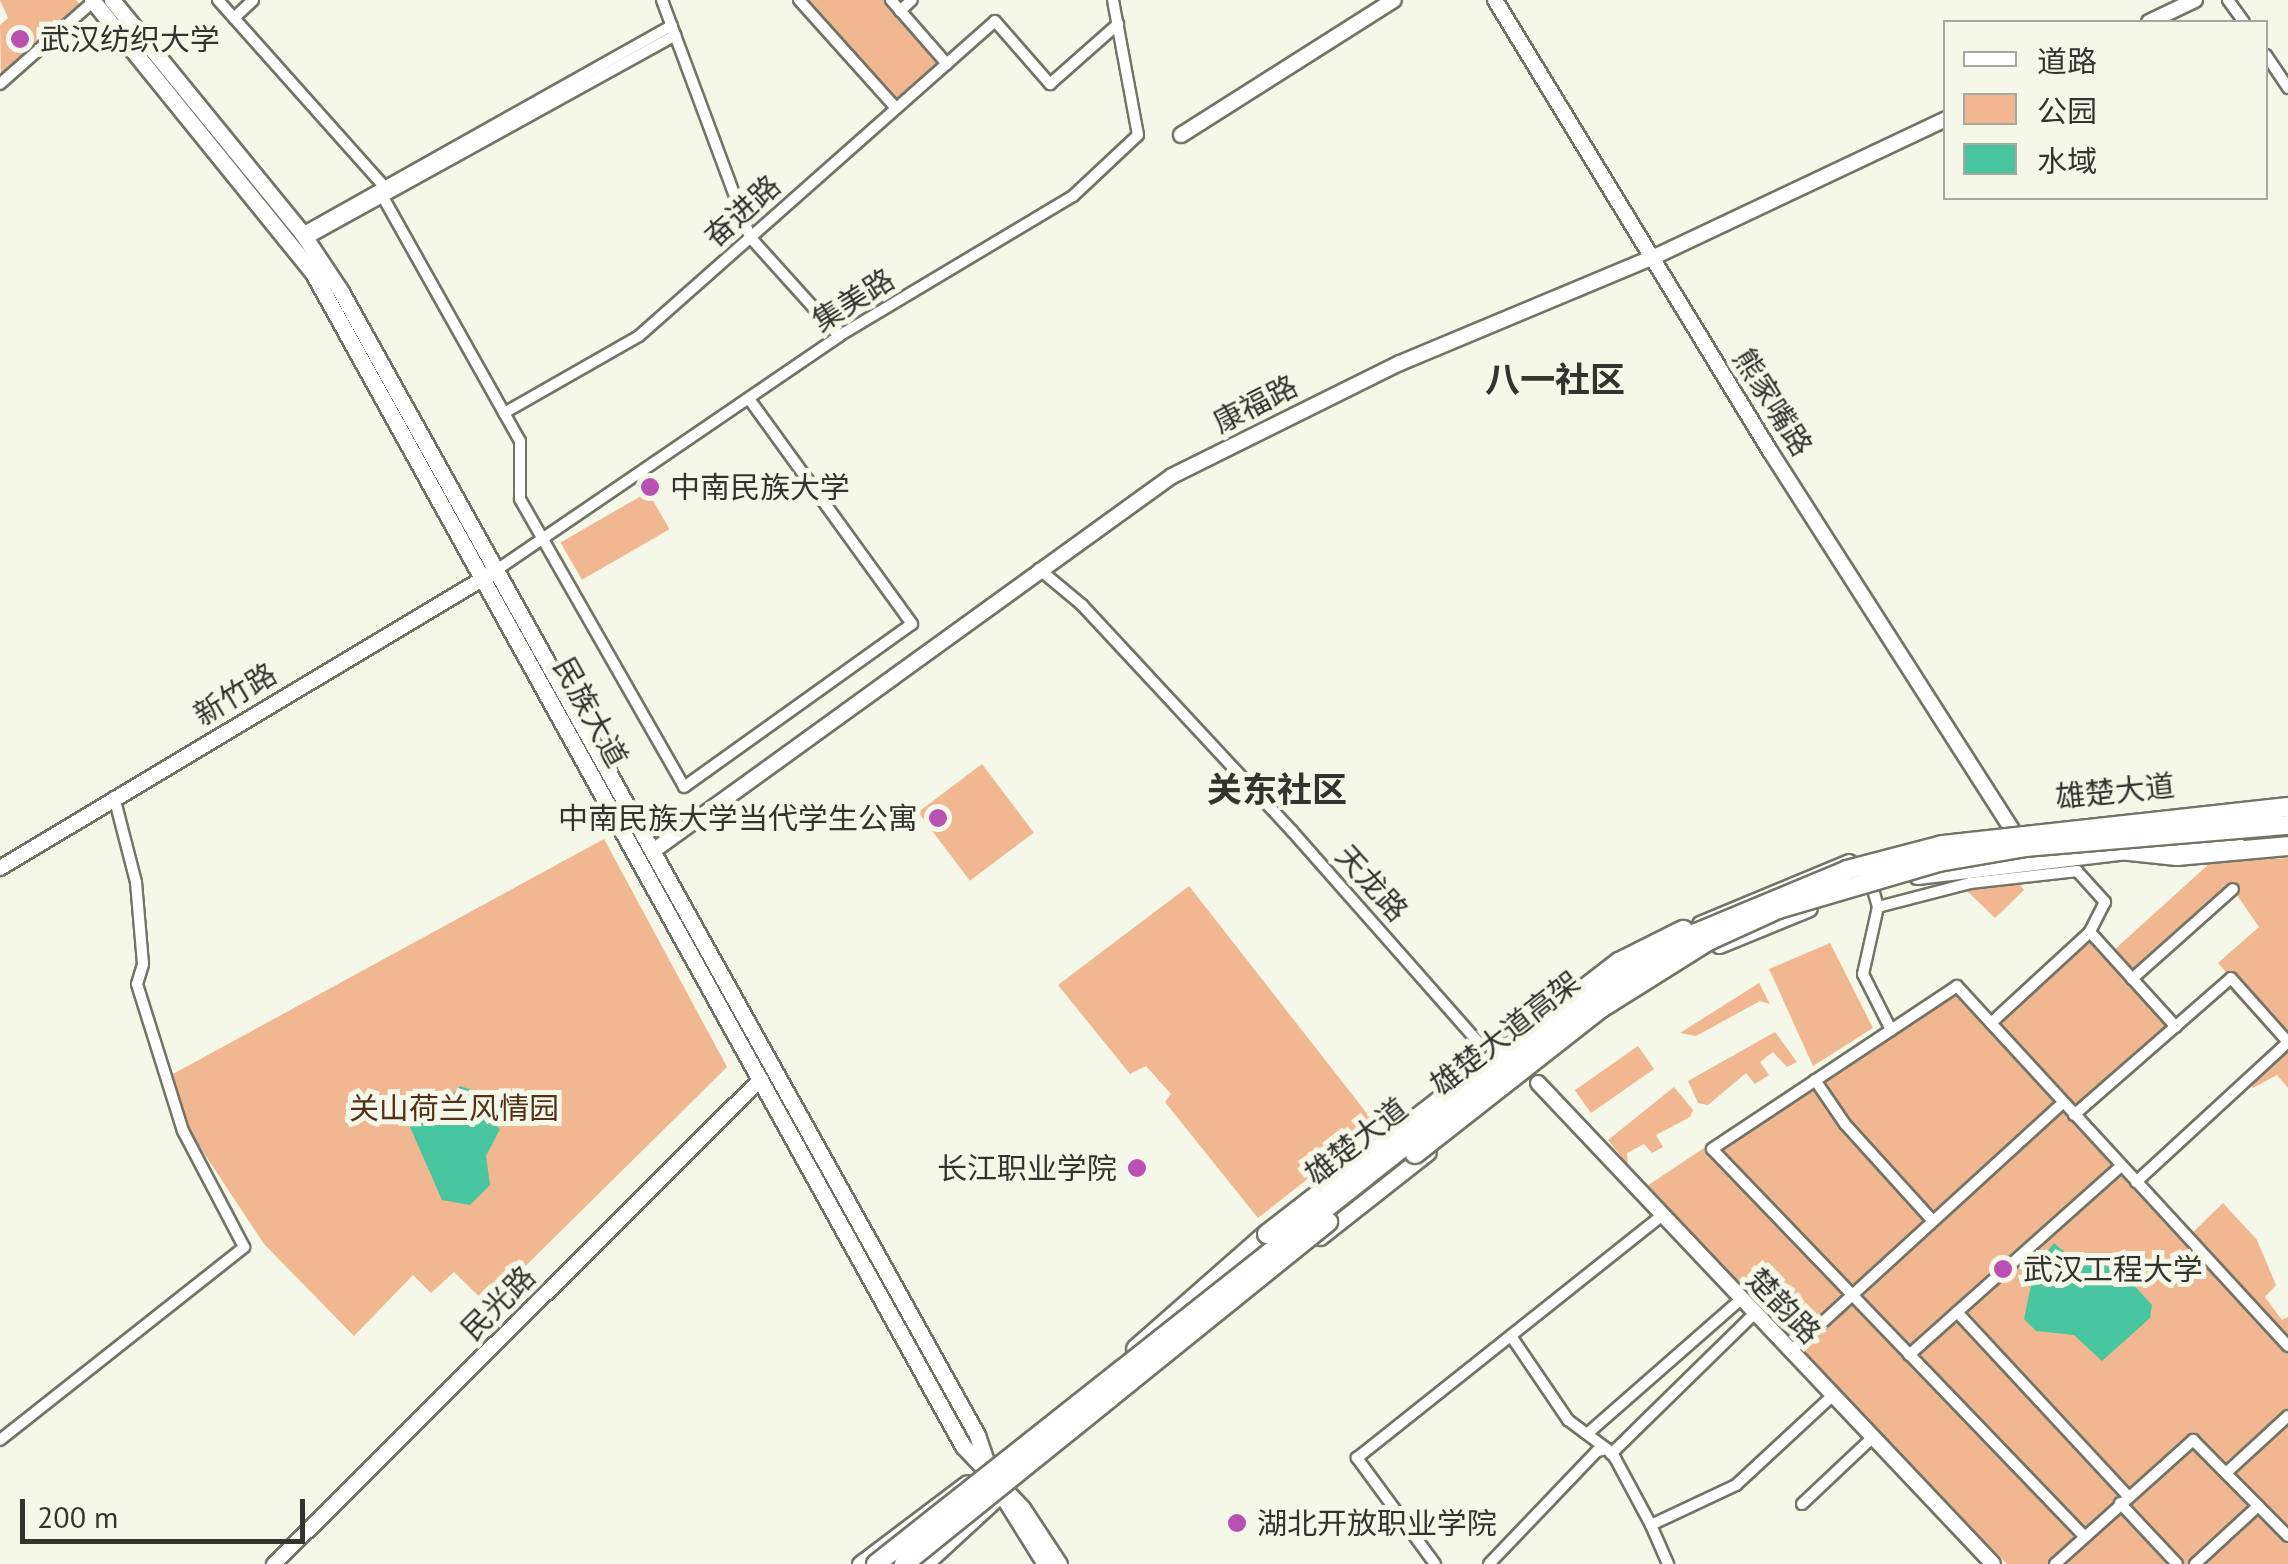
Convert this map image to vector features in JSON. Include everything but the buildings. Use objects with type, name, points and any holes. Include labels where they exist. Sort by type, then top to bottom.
[{"type":"highway","name":"雄楚大道高架","points":[[876,1564],[1593,997],[1696,933],[1847,870],[1943,845],[2288,804]]},
{"type":"highway","name":"雄楚大道高架","points":[[904,1564],[1584,1021],[1708,941],[1835,888],[1939,862],[2025,848],[2288,828]]},
{"type":"highway","points":[[2120,850],[2218,852],[2288,846]]},
{"type":"highway","points":[[1134,1352],[1267,1234],[1618,962],[1759,904]]},
{"type":"main road","name":"民族大道","points":[[98,2],[304,236],[492,573],[761,1079],[963,1446],[1060,1564]]},
{"type":"main road","name":"民族大道","points":[[98,2],[313,273],[653,851],[977,1435],[995,1481],[1045,1564]]},
{"type":"main road","name":"雄楚大道","points":[[924,1564],[995,1481],[1134,1352],[1592,989],[1678,936],[1757,895],[1883,852],[2012,829],[2288,804]]},
{"type":"main road","name":"雄楚大道","points":[[860,1564],[995,1481],[1607,1012],[1714,947],[1890,882],[2003,861],[2288,828]]},
{"type":"main road","points":[[1883,852],[1872,860],[1871,876],[1890,882]]},
{"type":"street","points":[[218,0],[384,192],[520,442],[520,499],[684,787],[690,788],[912,624],[749,399]]},
{"type":"street","points":[[234,18],[253,0]]},
{"type":"street","points":[[662,0],[750,237],[839,336]]},
{"type":"street","points":[[799,0],[896,108]]},
{"type":"street","points":[[891,0],[946,64]]},
{"type":"street","points":[[900,11],[912,0]]},
{"type":"street","points":[[1113,0],[1118,24]]},
{"type":"street","points":[[1181,135],[1394,0]]},
{"type":"street","name":"熊家嘴路","points":[[1494,0],[2012,829]]},
{"type":"street","points":[[2152,20],[2195,0]]},
{"type":"street","points":[[0,84],[98,2]]},
{"type":"street","name":"奋进路","points":[[504,412],[639,336],[995,22],[1050,84],[1118,24]]},
{"type":"street","name":"集美路","points":[[492,573],[839,336],[1073,196],[1138,135],[1118,24]]},
{"type":"street","points":[[304,236],[673,30]]},
{"type":"street","points":[[2268,58],[2288,88]]},
{"type":"street","name":"康福路","points":[[653,851],[1038,568],[1172,476],[1266,426],[1654,258],[1943,119]]},
{"type":"street","name":"天龙路","points":[[1038,568],[1082,605],[1279,816],[1497,1063]]},
{"type":"street","name":"新竹路","points":[[0,868],[492,573]]},
{"type":"street","points":[[0,1440],[244,1247],[183,1130],[137,984],[144,964],[136,882],[114,797]]},
{"type":"street","points":[[1878,907],[1970,883],[2077,872],[2105,902],[2090,932],[1991,1023]]},
{"type":"street","points":[[2132,979],[2233,889]]},
{"type":"street","points":[[1874,893],[1878,907],[1863,974],[1891,1030]]},
{"type":"street","points":[[2090,932],[2176,1027]]},
{"type":"street","points":[[2074,1115],[2231,978],[2288,1042],[2136,1182]]},
{"type":"street","points":[[2083,1535],[1712,1149],[1957,986],[2288,1346]]},
{"type":"street","name":"民光路","points":[[274,1564],[761,1079]]},
{"type":"street","points":[[1815,1080],[1844,1124],[1933,1222]]},
{"type":"street","name":"楚韵路","points":[[1538,1084],[1993,1564]]},
{"type":"street","points":[[1790,1352],[2063,1103]]},
{"type":"street","points":[[1909,1355],[2121,1166]]},
{"type":"street","points":[[1435,1564],[1357,1458],[1660,1217]]},
{"type":"street","points":[[1587,1434],[1740,1300]]},
{"type":"street","points":[[1957,1312],[2177,1564]]},
{"type":"street","points":[[1489,1564],[1558,1488],[1609,1452],[1754,1314]]},
{"type":"street","points":[[1511,1336],[1568,1420],[1609,1452],[1651,1525],[1668,1564]]},
{"type":"street","points":[[1651,1525],[1736,1485],[1832,1396]]},
{"type":"street","points":[[2226,1473],[2288,1416]]},
{"type":"street","points":[[1802,1504],[1872,1438]]},
{"type":"street","points":[[2055,1564],[2193,1440],[2288,1536]]},
{"type":"street","points":[[2195,1564],[2258,1506]]},
{"type":"green space","name":"武汉纺织大学","points":[[0,0],[76,0],[80,4],[1,74],[0,25],[8,18]]},
{"type":"green space","points":[[806,0],[886,0],[937,64],[898,98],[891,96]]},
{"type":"green space","points":[[648,492],[670,529],[582,580],[561,542]]},
{"type":"green space","points":[[982,764],[1034,833],[970,881],[918,812]]},
{"type":"green space","name":"关山荷兰风情园","points":[[604,839],[727,1067],[487,1304],[454,1272],[431,1293],[413,1275],[354,1336],[264,1244],[188,1129],[173,1074]]},
{"type":"green space","points":[[2288,858],[2288,1088],[2277,1075],[2253,1088],[2247,1080],[2283,1047],[2225,984],[2231,978],[2218,963],[2259,927],[2230,885],[2133,971],[2114,950],[2209,864],[2203,863]]},
{"type":"green space","points":[[2017,881],[2024,890],[1995,918],[1964,888]]},
{"type":"green space","points":[[1189,886],[1376,1125],[1258,1218],[1165,1102],[1171,1094],[1146,1066],[1130,1074],[1058,985]]},
{"type":"green space","name":"武汉工程大学","points":[[2090,932],[2176,1027],[2075,1115],[2188,1237],[2223,1203],[2257,1240],[2276,1285],[2265,1297],[2282,1320],[2288,1317],[2288,1564],[2007,1564],[1641,1190],[1882,1029],[1891,1030],[1957,986],[1990,1023]]},
{"type":"green space","points":[[1830,943],[1873,1028],[1813,1066],[1769,969]]},
{"type":"green space","points":[[1759,983],[1770,1004],[1760,1001],[1696,1036],[1680,1033]]},
{"type":"green space","points":[[1775,1032],[1797,1062],[1787,1067],[1773,1052],[1760,1062],[1769,1075],[1755,1084],[1746,1073],[1708,1105],[1698,1103],[1688,1081]]},
{"type":"green space","points":[[1638,1046],[1654,1069],[1591,1113],[1575,1090]]},
{"type":"green space","points":[[1674,1087],[1693,1110],[1690,1117],[1656,1135],[1663,1147],[1652,1153],[1644,1144],[1627,1153],[1628,1165],[1608,1140]]},
{"type":"water","points":[[460,1086],[483,1094],[484,1117],[500,1129],[486,1156],[490,1185],[470,1205],[442,1200],[406,1118],[417,1097],[437,1112]]},
{"type":"water","points":[[2054,1243],[2075,1261],[2105,1265],[2130,1281],[2152,1305],[2150,1318],[2102,1361],[2074,1335],[2036,1331],[2024,1319],[2035,1266]]},
{"type":"place","name":"武汉纺织大学","points":[[20,39]]},
{"type":"place","name":"中南民族大学","points":[[650,487]]},
{"type":"place","name":"中南民族大学当代学生公寓","points":[[938,818]]},
{"type":"place","name":"长江职业学院","points":[[1137,1168]]},
{"type":"place","name":"武汉工程大学","points":[[2003,1269]]},
{"type":"place","name":"湖北开放职业学院","points":[[1237,1523]]},
{"type":"district","name":"八一社区","points":[[1555,379]]},
{"type":"district","name":"关东社区","points":[[1277,789]]}]
